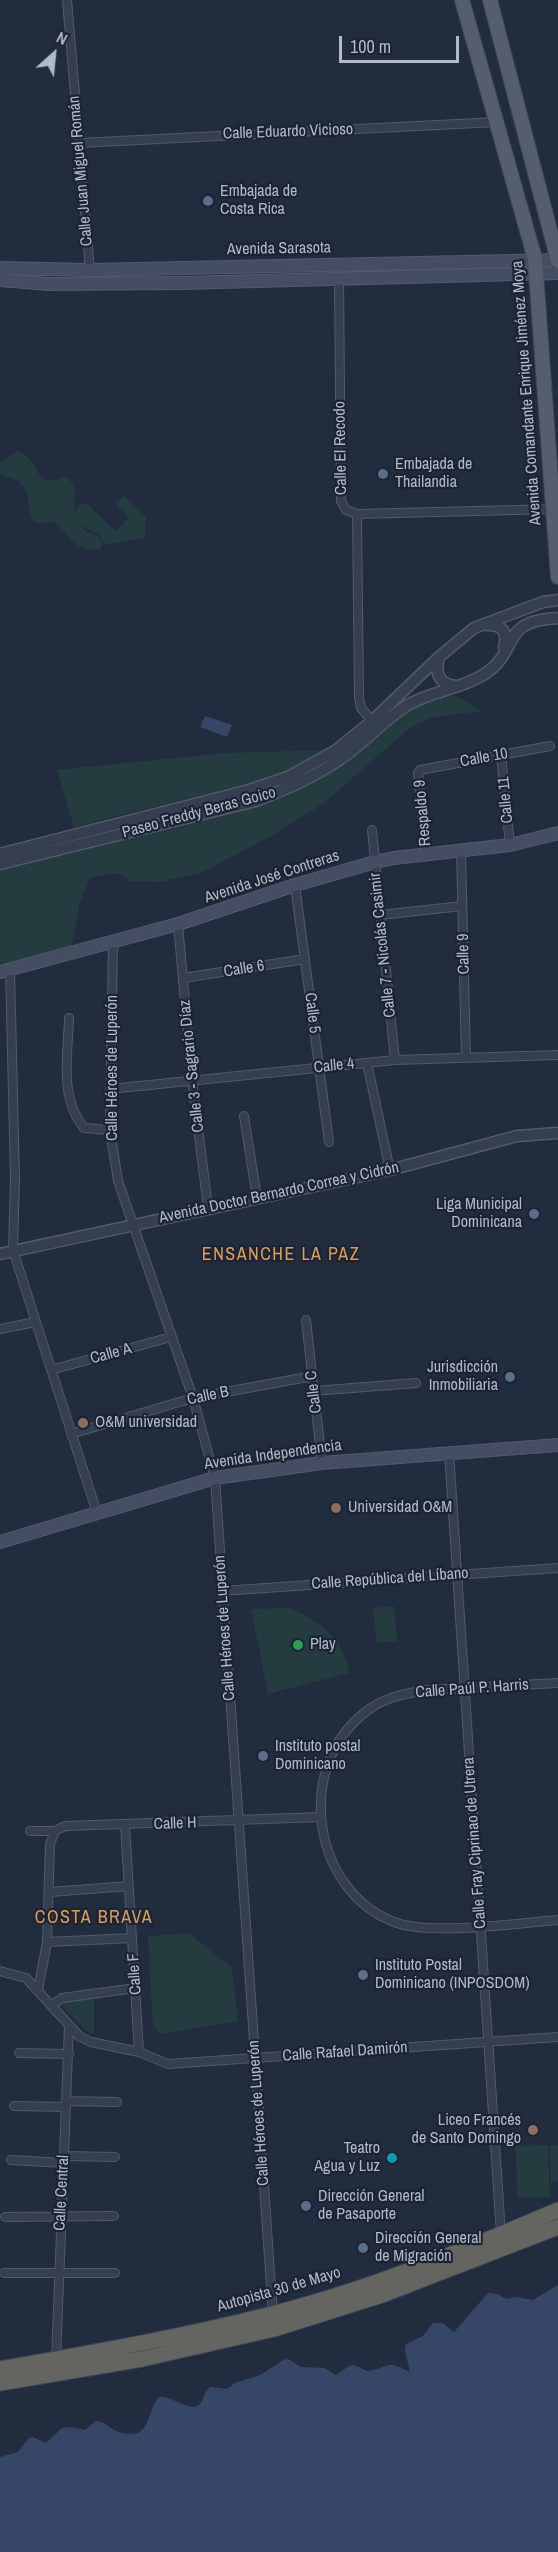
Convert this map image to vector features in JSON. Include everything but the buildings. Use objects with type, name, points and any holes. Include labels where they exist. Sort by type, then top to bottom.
[{"type":"highway","name":"Autopista 30 de Mayo","points":[[0,2368],[273,2321],[558,2210]]},
{"type":"highway","name":"Autopista 30 de Mayo","points":[[0,2383],[142,2359],[273,2321],[382,2295],[558,2227]]},
{"type":"main road","name":"Avenida Comandante Enrique Jiménez Moya","points":[[462,0],[535,266],[556,509],[558,577]]},
{"type":"main road","points":[[490,0],[558,261]]},
{"type":"main road","name":"Avenida Sarasota","points":[[0,280],[48,284],[339,279],[535,266],[558,261]]},
{"type":"main road","name":"Avenida Sarasota","points":[[0,268],[90,270],[477,263],[535,266],[558,273]]},
{"type":"main road","name":"Avenida José Contreras","points":[[5,971],[178,924],[295,885],[375,862],[510,845],[558,833]]},
{"type":"main road","name":"Avenida Independencia","points":[[0,1542],[215,1478],[322,1463],[558,1445]]},
{"type":"street","name":"Calle Juan Miguel Román","points":[[67,0],[90,270]]},
{"type":"street","name":"Calle Eduardo Vicioso","points":[[79,143],[497,122]]},
{"type":"street","name":"Calle El Recodo","points":[[339,279],[341,501],[346,510],[357,514],[556,509]]},
{"type":"street","points":[[357,514],[359,697],[361,708],[372,721]]},
{"type":"street","name":"Paseo Freddy Beras Goico","points":[[0,864],[44,848],[288,777],[334,751],[372,721],[439,657],[474,628],[543,602],[558,600]]},
{"type":"street","name":"Paseo Freddy Beras Goico","points":[[0,854],[44,848],[256,801],[291,788],[343,758],[405,706],[419,699],[462,686],[485,674],[501,658],[515,633],[525,623],[538,619],[558,618]]},
{"type":"street","points":[[474,628],[489,625],[501,628],[506,638],[501,658]]},
{"type":"street","points":[[439,657],[436,669],[438,678],[450,685],[462,686]]},
{"type":"street","name":"Calle 10","points":[[419,771],[550,746]]},
{"type":"street","name":"Calle 11","points":[[501,755],[510,845]]},
{"type":"street","name":"Respaldo 9","points":[[419,771],[426,854]]},
{"type":"street","name":"Calle 7 - Nicolás Casimir","points":[[372,830],[395,1060]]},
{"type":"street","name":"Calle 9","points":[[461,851],[466,1058]]},
{"type":"street","name":"Calle 5","points":[[295,885],[329,1142]]},
{"type":"street","points":[[380,915],[462,906]]},
{"type":"street","name":"Calle 3 - Sagrario Díaz","points":[[178,924],[192,1079],[208,1208]]},
{"type":"street","name":"Calle Héroes de Luperón","points":[[113,942],[110,1130],[118,1181],[193,1398],[215,1478],[273,2321]]},
{"type":"street","name":"Calle 6","points":[[183,978],[305,959]]},
{"type":"street","points":[[5,971],[15,1179],[13,1250],[97,1513]]},
{"type":"street","points":[[69,1018],[66,1083],[70,1098],[84,1128],[110,1130]]},
{"type":"street","name":"Calle 4","points":[[110,1089],[395,1060],[558,1055]]},
{"type":"street","points":[[367,1063],[390,1170]]},
{"type":"street","points":[[244,1116],[257,1198]]},
{"type":"street","name":"Avenida Doctor Bernardo Correa y Cidrón","points":[[0,1254],[390,1170],[518,1136],[558,1133]]},
{"type":"street","name":"Calle C","points":[[306,1320],[322,1463]]},
{"type":"street","points":[[0,1329],[35,1323]]},
{"type":"street","name":"Calle A","points":[[51,1370],[171,1337]]},
{"type":"street","name":"Calle B","points":[[71,1434],[193,1398],[313,1376]]},
{"type":"street","points":[[315,1391],[416,1383]]},
{"type":"street","name":"Calle Fray Ciprinao de Utrera","points":[[449,1452],[501,2234]]},
{"type":"street","name":"Calle República del Líbano","points":[[222,1591],[558,1568]]},
{"type":"street","name":"Calle Paúl P. Harris","points":[[558,1683],[406,1693],[379,1703],[363,1714],[335,1746],[328,1763],[321,1817],[325,1841],[333,1866],[344,1884],[356,1898],[374,1912],[395,1922],[413,1927],[437,1928],[558,1920]]},
{"type":"street","name":"Calle H","points":[[30,1831],[55,1831],[65,1826],[238,1822],[321,1817]]},
{"type":"street","name":"Calle F","points":[[125,1825],[139,2052]]},
{"type":"street","points":[[38,1990],[48,1942],[50,1844],[55,1831]]},
{"type":"street","points":[[50,1892],[129,1886]]},
{"type":"street","points":[[48,1942],[132,1938]]},
{"type":"street","name":"Calle Rafael Damirón","points":[[0,1971],[26,1978],[80,2037],[92,2042],[139,2052],[168,2064],[558,2037]]},
{"type":"street","points":[[52,2005],[62,1998],[136,1988]]},
{"type":"street","name":"Calle Central","points":[[56,2360],[69,2026]]},
{"type":"street","points":[[19,2054],[69,2054]]},
{"type":"street","points":[[14,2106],[117,2102]]},
{"type":"street","points":[[11,2160],[115,2157]]},
{"type":"street","points":[[6,2217],[114,2216]]},
{"type":"street","points":[[4,2273],[115,2273]]},
{"type":"green space","points":[[18,451],[26,455],[38,473],[47,480],[64,477],[69,480],[75,492],[75,512],[80,504],[87,504],[115,531],[129,518],[116,504],[124,496],[146,518],[145,538],[104,545],[100,535],[81,526],[97,535],[103,544],[99,550],[77,545],[54,522],[33,521],[25,490],[16,480],[0,474],[0,462]]},
{"type":"green space","points":[[454,695],[481,711],[434,717],[412,726],[324,803],[273,835],[201,873],[159,882],[131,881],[119,874],[90,878],[79,906],[71,949],[40,958],[0,963],[0,868],[262,803],[344,761],[422,702]]},
{"type":"green space","points":[[330,750],[277,776],[74,827],[57,770],[224,753]]},
{"type":"green space","points":[[394,1606],[397,1641],[377,1643],[373,1608]]},
{"type":"green space","name":"Play","points":[[288,1608],[310,1618],[336,1640],[349,1673],[268,1694],[251,1609]]},
{"type":"green space","points":[[189,1933],[232,1968],[238,2021],[161,2034],[153,2026],[148,1936]]},
{"type":"green space","points":[[94,1997],[94,2034],[90,2034],[60,2004]]},
{"type":"green space","points":[[548,2145],[550,2197],[518,2198],[515,2146]]},
{"type":"green space","points":[[550,2145],[558,2145],[558,2181],[551,2182]]},
{"type":"water","points":[[205,716],[232,725],[227,737],[200,727]]},
{"type":"water","points":[[558,2285],[558,2552],[0,2552],[0,2457],[18,2452],[29,2438],[33,2437],[46,2443],[62,2428],[85,2430],[96,2421],[122,2433],[139,2432],[147,2423],[159,2397],[186,2406],[196,2406],[200,2404],[210,2387],[227,2389],[235,2383],[260,2375],[285,2359],[301,2367],[324,2368],[336,2375],[350,2365],[367,2371],[390,2365],[410,2372],[405,2351],[406,2344],[423,2336],[433,2323],[443,2323],[454,2332],[488,2293],[507,2299],[516,2297],[533,2300]]},
{"type":"place","name":"Embajada de Costa Rica","points":[[208,201]]},
{"type":"place","name":"Embajada de Thailandia","points":[[383,474]]},
{"type":"place","name":"Liga Municipal Dominicana","points":[[534,1214]]},
{"type":"place","name":"Jurisdicción Inmobiliaria","points":[[510,1377]]},
{"type":"place","name":"O&M universidad","points":[[83,1423]]},
{"type":"place","name":"Universidad O&M","points":[[336,1508]]},
{"type":"place","name":"Play","points":[[298,1645]]},
{"type":"place","name":"Instituto postal Dominicano","points":[[263,1756]]},
{"type":"place","name":"Instituto Postal Dominicano (INPOSDOM)","points":[[363,1975]]},
{"type":"place","name":"Liceo Francés de Santo Domingo","points":[[533,2130]]},
{"type":"place","name":"Teatro Agua y Luz","points":[[392,2158]]},
{"type":"place","name":"Dirección General de Pasaporte","points":[[306,2206]]},
{"type":"place","name":"Dirección General de Migración","points":[[363,2248]]},
{"type":"district","name":"ENSANCHE LA PAZ","points":[[281,1255]]},
{"type":"district","name":"COSTA BRAVA","points":[[94,1918]]}]
